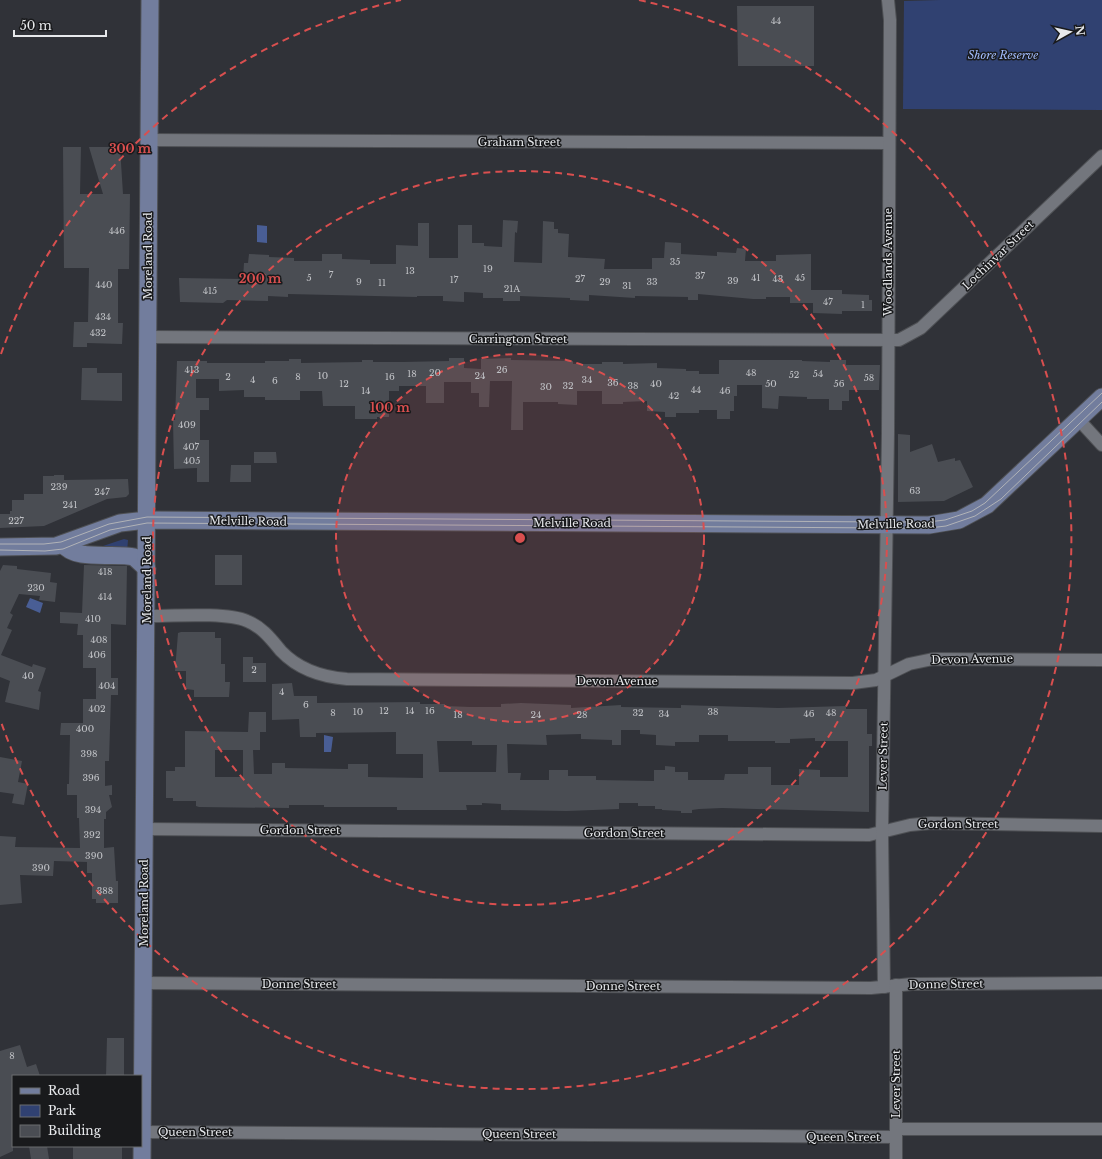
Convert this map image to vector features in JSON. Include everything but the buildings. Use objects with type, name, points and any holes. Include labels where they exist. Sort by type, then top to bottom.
[{"type":"main road","name":"Moreland Road","points":[[142,1159],[147,616],[150,0]]},
{"type":"main road","name":"Melville Road","points":[[0,547],[47,547],[63,544],[120,523],[147,520],[934,525],[959,520],[974,513],[999,496],[1102,397]]},
{"type":"main road","points":[[63,544],[65,548],[88,556],[134,557],[147,569]]},
{"type":"street","name":"Woodlands Avenue","points":[[886,525],[890,20],[888,0]]},
{"type":"street","name":"Graham Street","points":[[149,140],[889,143]]},
{"type":"street","name":"Lochinvar Street","points":[[888,341],[903,338],[921,328],[1102,156]]},
{"type":"street","name":"Carrington Street","points":[[148,337],[888,341]]},
{"type":"street","points":[[1078,420],[1102,445]]},
{"type":"street","name":"Lever Street","points":[[884,987],[882,832],[886,525]]},
{"type":"street","name":"Devon Avenue","points":[[147,616],[228,617],[246,620],[266,634],[288,658],[325,676],[347,679],[853,683],[876,680],[909,664],[939,658],[1102,660]]},
{"type":"street","name":"Gordon Street","points":[[144,829],[869,835],[910,825],[931,823],[1102,826]]},
{"type":"street","name":"Donne Street","points":[[143,983],[884,987],[919,984],[1102,983]]},
{"type":"street","name":"Lever Street","points":[[896,985],[896,1159]]},
{"type":"street","name":"Queen Street","points":[[142,1132],[896,1133],[1102,1129]]},
{"type":"green space","name":"Shore Reserve","points":[[1102,0],[1102,110],[903,109],[904,1]]},
{"type":"green space","points":[[124,539],[128,540],[127,552],[91,550]]},
{"type":"shaded area","points":[[257,225],[267,226],[267,243],[257,242]]},
{"type":"shaded area","points":[[30,598],[43,603],[40,613],[26,607]]},
{"type":"shaded area","points":[[324,735],[333,737],[331,752],[324,752]]},
{"type":"tram line","points":[[0,544],[44,544],[61,542],[109,524],[147,517],[886,522],[928,522],[945,520],[972,511],[985,503],[1102,393]]},
{"type":"tram line","points":[[0,550],[45,551],[63,549],[110,530],[147,523],[886,528],[929,528],[946,526],[975,516],[1001,499],[1102,402]]}]
